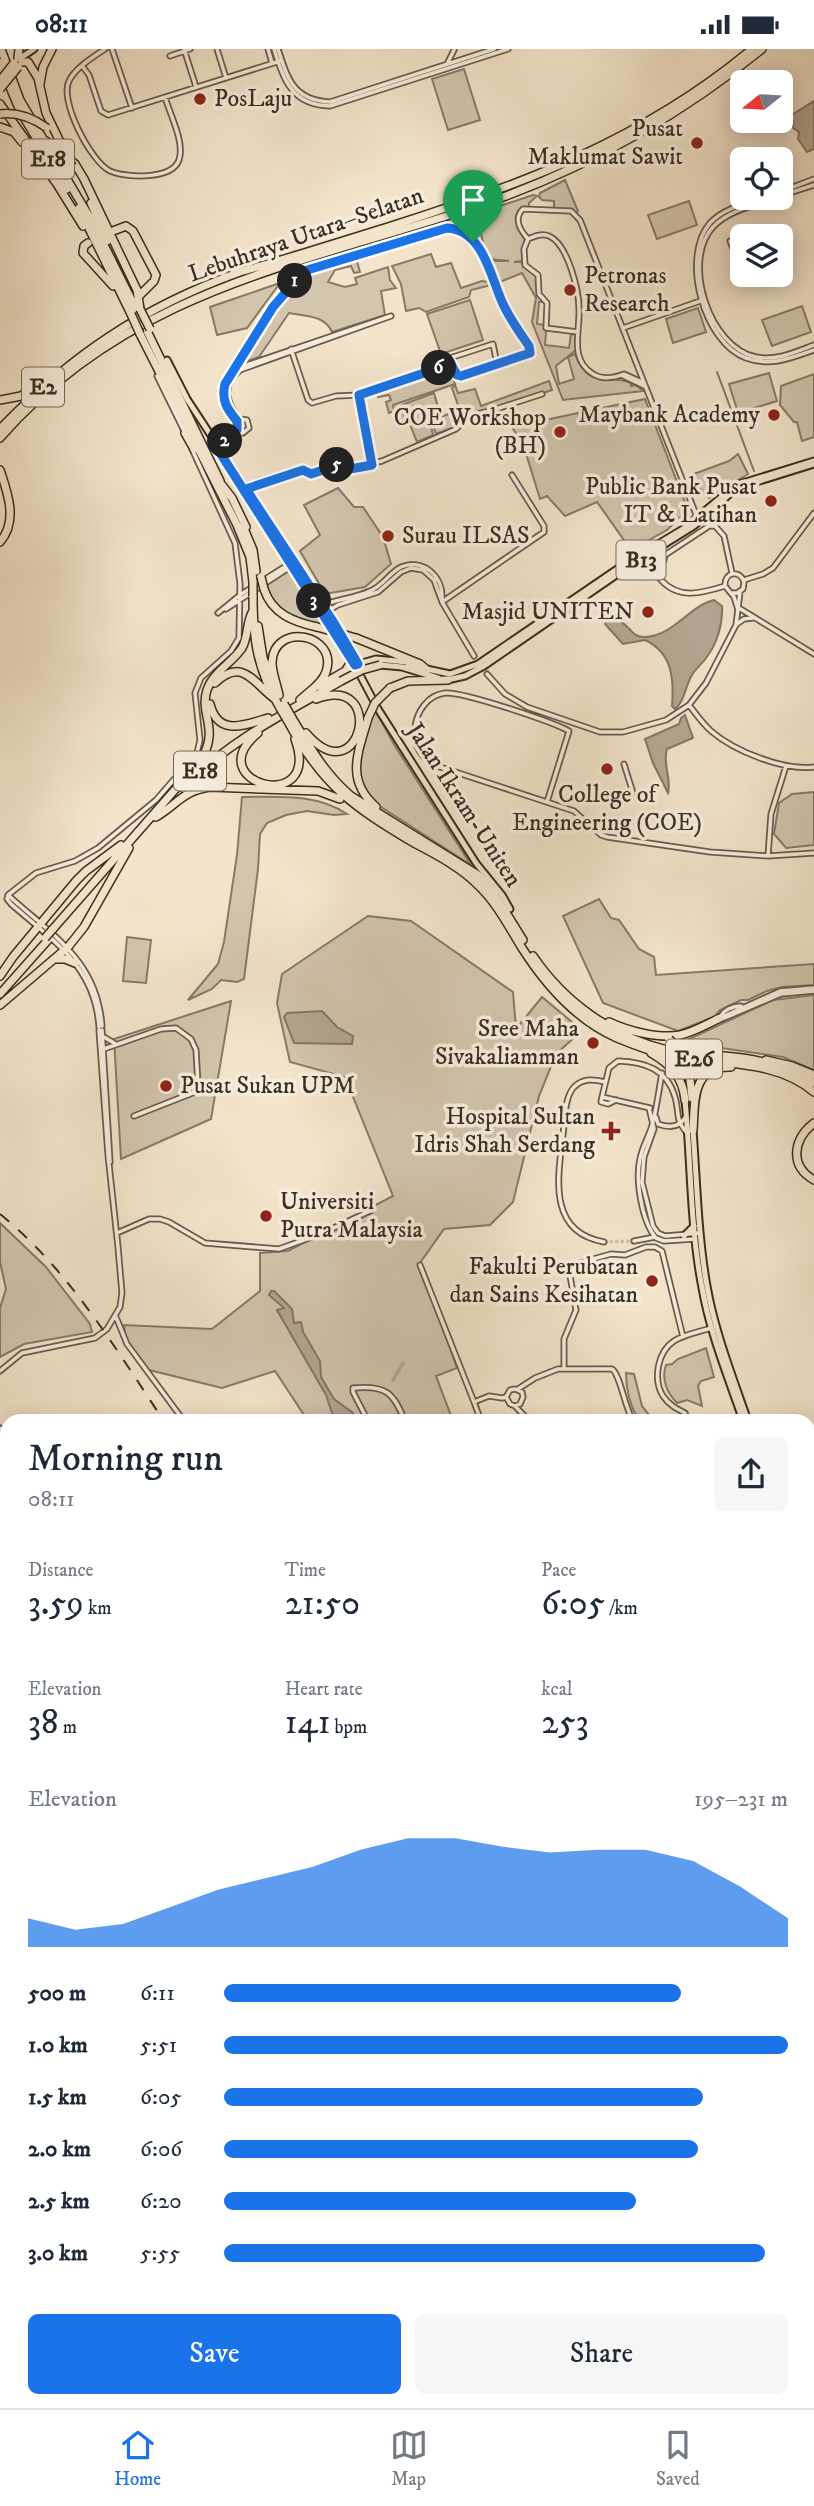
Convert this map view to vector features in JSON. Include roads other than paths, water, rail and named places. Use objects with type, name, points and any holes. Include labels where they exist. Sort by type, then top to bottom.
[{"type":"highway","name":"E18","points":[[1,49],[14,86],[93,223],[222,485],[232,498],[253,541],[261,649],[277,697]]},
{"type":"highway","points":[[40,89],[43,67],[52,49]]},
{"type":"highway","name":"Lebuhraya Utara–Selatan","points":[[0,429],[35,393],[124,326],[214,282],[474,200],[550,171],[609,143],[697,92],[752,49]]},
{"type":"highway","name":"Lebuhraya Utara–Selatan","points":[[0,438],[60,380],[127,332],[153,317],[243,279],[476,207],[552,177],[612,148],[668,116],[726,78],[762,49]]},
{"type":"highway","points":[[0,81],[20,58]]},
{"type":"highway","points":[[20,58],[31,65],[46,113],[92,204],[122,280]]},
{"type":"highway","points":[[0,89],[20,58]]},
{"type":"highway","name":"E18","points":[[0,63],[20,111],[80,212],[123,297],[136,311]]},
{"type":"highway","points":[[0,104],[101,252]]},
{"type":"highway","points":[[0,114],[29,117],[47,128],[62,147]]},
{"type":"highway","points":[[0,127],[14,132],[71,207]]},
{"type":"highway","points":[[37,130],[47,143],[75,164],[98,206],[139,296]]},
{"type":"highway","points":[[113,230],[126,226],[133,231],[156,275],[139,296],[136,311]]},
{"type":"highway","points":[[88,243],[84,246],[83,253],[123,297]]},
{"type":"highway","name":"E18","points":[[146,331],[146,347],[211,472],[245,544],[257,580]]},
{"type":"highway","points":[[146,331],[167,360]]},
{"type":"highway","points":[[146,347],[157,376]]},
{"type":"highway","points":[[0,400],[21,396],[67,361],[90,349]]},
{"type":"highway","points":[[185,433],[203,465],[211,472]]},
{"type":"highway","points":[[0,470],[6,516],[6,526],[0,537]]},
{"type":"highway","points":[[0,542],[9,529],[11,513],[3,487]]},
{"type":"highway","points":[[257,580],[258,593],[282,614],[302,623],[356,638],[420,664],[424,671]]},
{"type":"highway","name":"E18","points":[[258,593],[253,611],[254,641],[258,659],[320,773],[338,793],[359,809],[416,840]]},
{"type":"highway","points":[[184,780],[201,759],[209,740],[210,726],[205,701],[208,687],[241,650],[247,638],[253,611]]},
{"type":"highway","points":[[277,697],[272,667],[275,651],[286,639],[296,636],[316,641],[323,649],[327,666],[323,679],[305,699]]},
{"type":"highway","points":[[342,676],[351,662],[344,647]]},
{"type":"highway","name":"B13","points":[[305,699],[359,667],[379,664]]},
{"type":"highway","points":[[342,676],[357,665]]},
{"type":"highway","points":[[270,719],[241,726],[224,725],[211,708],[212,689],[223,676],[232,672],[243,672],[277,697]]},
{"type":"highway","points":[[305,699],[334,689],[361,674]]},
{"type":"highway","points":[[403,828],[371,803],[357,779],[356,761],[368,718],[375,703],[390,688],[408,681],[448,680]]},
{"type":"highway","points":[[292,725],[318,746],[329,750],[345,748],[352,744],[359,733],[359,714],[349,700],[333,695],[305,699]]},
{"type":"highway","name":"E18","points":[[0,994],[184,780],[232,740],[305,699]]},
{"type":"highway","name":"E18","points":[[130,844],[192,778],[216,757],[270,719]]},
{"type":"highway","points":[[270,719],[249,741],[243,755],[248,776],[262,785],[280,785],[295,771],[299,758],[292,725]]},
{"type":"highway","name":"E18","points":[[292,725],[340,787],[403,828],[416,840]]},
{"type":"highway","points":[[156,817],[181,796],[210,787],[318,791],[336,796],[359,809]]},
{"type":"highway","name":"E26","points":[[416,840],[478,875],[492,890],[525,943],[558,987],[611,1027],[647,1044],[668,1050],[753,1063],[795,1073],[814,1083]]},
{"type":"highway","name":"E26","points":[[416,840],[478,884],[499,911],[538,972],[558,996],[601,1029],[671,1056],[753,1063],[778,1072],[814,1092]]},
{"type":"highway","points":[[0,976],[38,925],[86,871],[130,844]]},
{"type":"highway","points":[[0,1005],[66,949],[84,927],[130,844]]},
{"type":"highway","points":[[510,909],[525,943]]},
{"type":"highway","name":"E18","points":[[0,989],[46,939]]},
{"type":"highway","points":[[55,959],[75,963]]},
{"type":"highway","points":[[584,1009],[627,1029],[666,1037],[687,1033],[720,1017]]},
{"type":"highway","points":[[666,1037],[685,1055],[689,1070],[691,1132]]},
{"type":"highway","points":[[637,1045],[671,1067],[683,1086],[685,1100]]},
{"type":"highway","points":[[691,1132],[696,1092],[703,1076],[710,1072],[769,1060],[814,1075]]},
{"type":"highway","points":[[814,1126],[803,1139],[800,1152],[804,1165],[814,1175]]},
{"type":"highway","points":[[814,1126],[800,1136],[796,1154],[802,1170],[814,1180]]},
{"type":"main road","points":[[20,58],[34,49]]},
{"type":"main road","points":[[167,360],[218,450],[322,605],[357,665]]},
{"type":"main road","points":[[218,450],[217,454],[357,665]]},
{"type":"main road","name":"B13","points":[[424,671],[450,674],[478,664],[623,565],[683,529],[736,485],[814,462]]},
{"type":"main road","name":"B13","points":[[379,664],[394,662],[448,680],[475,672],[694,526],[740,488],[814,462]]},
{"type":"main road","points":[[245,488],[247,497]]},
{"type":"main road","points":[[357,665],[376,659],[394,659],[424,671]]},
{"type":"main road","name":"Jalan Ikram-Uniten","points":[[357,665],[354,673],[361,674],[387,721],[476,863],[510,909]]},
{"type":"main road","points":[[361,674],[379,669],[424,671]]},
{"type":"main road","points":[[685,1100],[691,1132],[698,1236],[707,1288],[744,1414]]},
{"type":"main road","points":[[691,1132],[694,1225],[698,1236],[696,1249],[702,1288],[711,1328],[743,1414]]},
{"type":"main road","points":[[694,1225],[685,1238],[696,1249]]},
{"type":"street","points":[[105,49],[82,67],[68,83],[66,95],[87,143],[100,163],[113,172],[160,176],[167,174],[177,165],[180,147],[165,97]]},
{"type":"street","points":[[112,49],[132,108]]},
{"type":"street","points":[[170,56],[190,49]]},
{"type":"street","points":[[217,49],[226,78]]},
{"type":"street","points":[[268,49],[300,93],[309,98],[330,101],[494,49]]},
{"type":"street","points":[[276,49],[277,61],[294,93],[310,104],[330,106],[508,49]]},
{"type":"street","points":[[446,64],[452,58],[454,49],[465,57]]},
{"type":"street","points":[[184,50],[196,87]]},
{"type":"street","points":[[82,67],[89,75],[103,114],[108,115],[277,61]]},
{"type":"street","points":[[793,190],[814,182]]},
{"type":"street","points":[[578,332],[546,328],[547,303],[539,294],[538,275],[525,265],[524,261],[528,239],[518,224],[523,209],[571,211],[582,223],[697,517]]},
{"type":"street","points":[[730,210],[706,229],[695,261],[703,300],[720,339],[730,349],[758,362],[784,361],[814,348]]},
{"type":"street","points":[[742,210],[732,214],[710,231],[700,254],[699,270],[703,289],[720,333],[737,349],[757,357],[783,356],[814,348]]},
{"type":"street","points":[[238,420],[227,409],[223,392],[234,369],[273,307],[304,271],[451,228],[466,236],[483,253],[505,309],[531,349],[530,353],[497,364],[461,376],[457,375],[451,364],[450,358],[493,344],[497,364]]},
{"type":"street","points":[[528,239],[545,235],[553,238],[571,270],[579,310],[578,353],[587,369],[601,377],[621,376],[645,385]]},
{"type":"street","points":[[623,328],[703,300]]},
{"type":"street","points":[[218,450],[238,431],[238,420],[226,395],[234,376],[245,368],[391,316],[234,369]]},
{"type":"street","points":[[292,351],[309,402],[359,395],[451,364]]},
{"type":"street","points":[[1,1371],[15,1357],[28,1351],[95,1338],[107,1329],[116,1317],[122,1293],[101,1028],[96,997],[87,971],[8,895],[36,873],[75,861],[98,848],[156,800],[193,759],[200,740],[195,693],[201,678],[236,645],[240,628],[235,543],[157,376]]},
{"type":"street","points":[[245,488],[297,469],[311,474],[344,463],[350,469],[372,465],[456,429],[469,416],[542,394]]},
{"type":"street","points":[[359,395],[372,465]]},
{"type":"street","points":[[238,420],[245,419],[249,426],[245,433],[238,431]]},
{"type":"street","points":[[442,601],[545,529],[512,475]]},
{"type":"street","points":[[744,580],[773,568],[814,513]]},
{"type":"street","points":[[664,560],[665,555],[709,526],[715,526],[724,535],[732,573]]},
{"type":"street","points":[[653,567],[654,552]]},
{"type":"street","points":[[285,555],[286,566],[240,597],[218,613],[287,569],[295,571]]},
{"type":"street","points":[[641,560],[648,561],[660,579],[680,593],[692,594],[725,586]]},
{"type":"street","points":[[322,605],[370,596],[405,568],[417,569],[429,574],[434,580],[442,601],[474,656]]},
{"type":"street","points":[[744,580],[739,574],[732,573],[726,577],[725,586],[738,609],[814,654]]},
{"type":"street","points":[[487,674],[505,694],[527,707],[600,732],[623,733],[666,720],[689,705],[706,683],[736,625],[738,600],[744,580]]},
{"type":"street","points":[[731,593],[740,591]]},
{"type":"street","points":[[326,612],[338,603]]},
{"type":"street","points":[[736,625],[744,619],[754,618]]},
{"type":"street","points":[[548,804],[569,731],[463,695],[444,693],[426,703],[416,719],[413,735],[424,758],[431,764],[548,804],[574,811],[601,835],[710,852],[768,856],[814,853]]},
{"type":"street","points":[[689,705],[711,731],[736,747],[786,766],[814,767]]},
{"type":"street","points":[[624,764],[633,793]]},
{"type":"street","points":[[768,856],[771,814],[786,766]]},
{"type":"street","points":[[761,855],[768,848]]},
{"type":"street","points":[[768,848],[774,855]]},
{"type":"street","points":[[66,949],[96,997]]},
{"type":"street","points":[[814,989],[781,994],[723,1019],[720,1017],[723,1012],[735,1006],[744,1006],[780,991],[814,989]]},
{"type":"street","points":[[101,1028],[115,1044]]},
{"type":"street","points":[[102,1048],[171,1028],[186,1034],[196,1050],[198,1085],[195,1092],[134,1116]]},
{"type":"street","points":[[105,1058],[115,1044]]},
{"type":"street","points":[[102,1048],[112,1155],[110,1164]]},
{"type":"street","points":[[655,1109],[616,1100],[608,1104],[601,1102],[609,1068],[618,1061],[637,1063],[667,1079],[676,1099],[679,1124],[691,1132]]},
{"type":"street","points":[[661,1075],[653,1138],[645,1157],[642,1182],[653,1226],[658,1233],[666,1237],[685,1238]]},
{"type":"street","points":[[661,1075],[664,1080],[656,1121],[666,1127],[679,1124],[686,1116]]},
{"type":"street","points":[[604,1242],[583,1235],[570,1224],[561,1206],[559,1182],[566,1111],[572,1091],[587,1080],[605,1082]]},
{"type":"street","points":[[649,1108],[653,1124],[640,1156],[638,1172],[646,1221],[655,1237]]},
{"type":"street","points":[[677,1119],[686,1116]]},
{"type":"street","points":[[117,1233],[149,1219],[160,1219],[205,1243],[279,1249],[323,1233],[372,1210]]},
{"type":"street","points":[[634,1241],[655,1237],[664,1241],[698,1236]]},
{"type":"street","points":[[564,1369],[565,1339],[576,1310],[569,1270],[573,1265],[611,1254],[629,1254],[646,1247],[659,1248],[664,1255],[683,1337]]},
{"type":"street","points":[[420,1265],[478,1414]]},
{"type":"street","points":[[116,1317],[127,1344],[179,1414]]},
{"type":"street","points":[[685,1414],[665,1399],[658,1378],[658,1368],[666,1348],[683,1337],[711,1328]]},
{"type":"street","points":[[505,1398],[510,1390],[520,1390],[535,1378],[552,1371],[602,1368],[616,1370],[623,1399],[630,1414]]},
{"type":"street","points":[[364,1414],[353,1388],[375,1388],[392,1395],[402,1414]]},
{"type":"street","points":[[520,1390],[523,1412]]},
{"type":"street","points":[[474,1402],[489,1396],[505,1398],[523,1412]]},
{"type":"street","points":[[512,1406],[522,1402]]},
{"type":"waterway","points":[[717,372],[754,471]]},
{"type":"waterway","points":[[393,1380],[403,1363]]},
{"type":"tunnel","points":[[604,1242],[634,1241]]},
{"type":"railway","points":[[0,1214],[48,1260],[90,1311],[159,1414]]},
{"type":"place","name":"PosLaju","points":[[200,99]]},
{"type":"place","name":"Pusat Maklumat Sawit","points":[[697,143]]},
{"type":"place","name":"Petronas Research","points":[[570,290]]},
{"type":"place","name":"Maybank Academy","points":[[774,415]]},
{"type":"place","name":"COE Workshop (BH)","points":[[560,432]]},
{"type":"place","name":"Public Bank Pusat IT & Latihan","points":[[771,501]]},
{"type":"place","name":"Surau ILSAS","points":[[388,536]]},
{"type":"place","name":"Masjid UNITEN","points":[[648,612]]},
{"type":"place","name":"College of Engineering (COE)","points":[[607,769]]},
{"type":"place","name":"Sree Maha Sivakaliamman","points":[[593,1043]]},
{"type":"place","name":"Pusat Sukan UPM","points":[[166,1086]]},
{"type":"place","name":"Hospital Sultan Idris Shah Serdang","points":[[611,1131]]},
{"type":"place","name":"Universiti Putra Malaysia","points":[[266,1216]]},
{"type":"place","name":"Fakulti Perubatan dan Sains Kesihatan","points":[[652,1281]]}]
